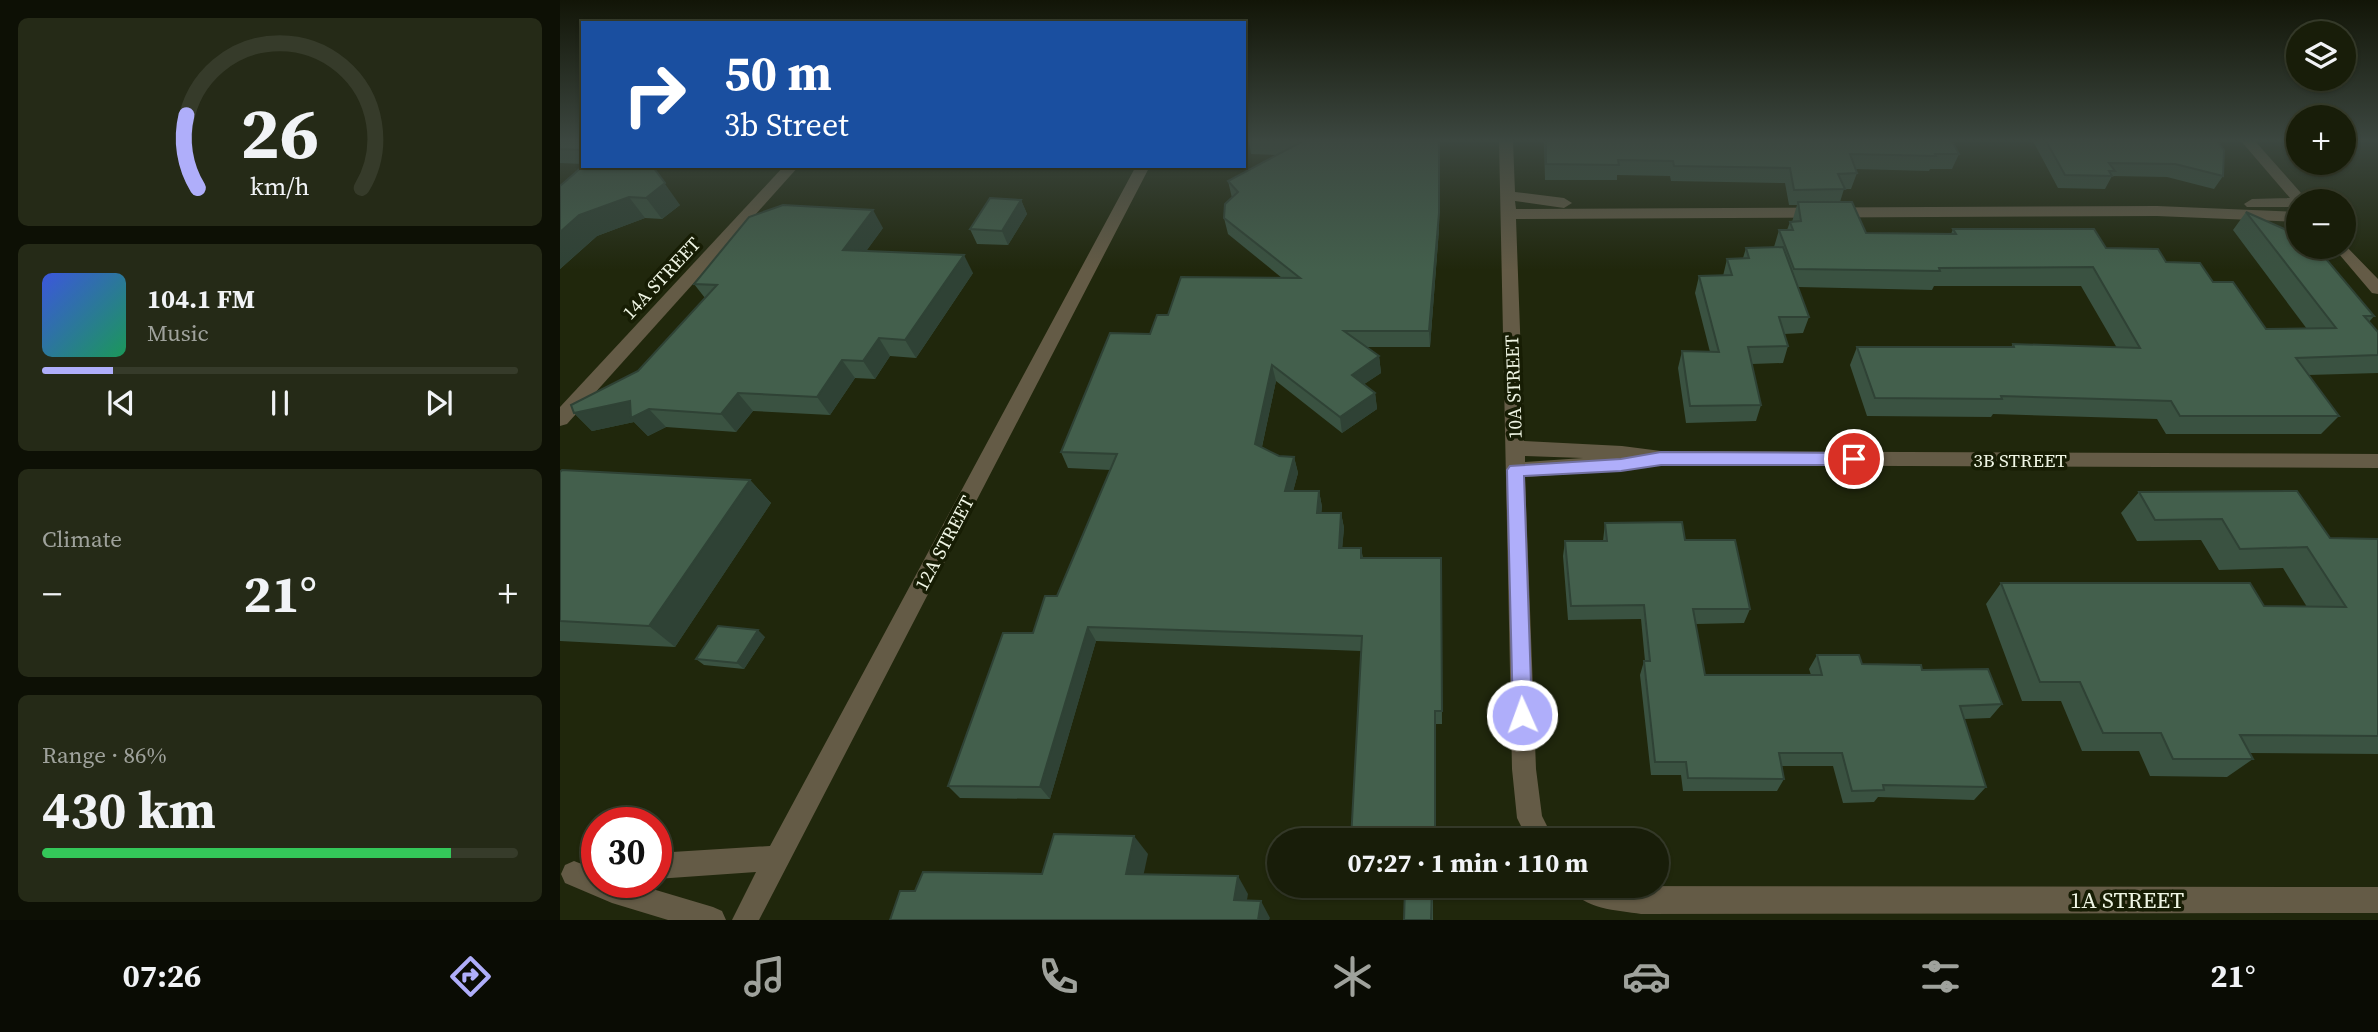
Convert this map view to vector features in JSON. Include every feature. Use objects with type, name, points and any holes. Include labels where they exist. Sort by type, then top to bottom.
[{"type":"street","name":"14A STREET","points":[[560,419],[776,184]]},
{"type":"street","name":"12A STREET","points":[[745,920],[1133,184]]},
{"type":"street","name":"10A STREET","points":[[1507,184],[1524,769],[1530,818],[1535,828]]},
{"type":"street","points":[[2157,211],[2196,205],[2286,202]]},
{"type":"street","points":[[1508,205],[1616,211],[2157,211],[2286,216]]},
{"type":"street","points":[[2352,259],[2378,289]]},
{"type":"street","name":"3B STREET","points":[[1515,447],[1661,458],[2378,461]]},
{"type":"street","name":"3B STREET","points":[[1515,470],[1621,465],[1661,458]]},
{"type":"street","points":[[672,865],[776,858]]},
{"type":"street","points":[[577,873],[612,890],[713,920]]},
{"type":"street","name":"1A STREET","points":[[1625,898],[1641,901],[2378,900]]},
{"type":"building","points":[[664,184],[646,198],[629,197],[579,215],[560,232],[560,186]]},
{"type":"building","points":[[1231,184],[1439,184],[1429,331],[1344,331],[1379,356],[1352,375],[1375,393],[1340,417],[1272,365],[1255,444],[1279,456],[1294,457],[1285,491],[1319,491],[1317,513],[1341,513],[1339,548],[1361,548],[1361,558],[1441,558],[1442,711],[1435,711],[1435,828],[1352,828],[1362,636],[1088,627],[1040,787],[948,786],[1003,633],[1033,633],[1045,596],[1057,596],[1117,454],[1061,452],[1110,333],[1150,334],[1157,315],[1168,315],[1181,277],[1300,278],[1224,218],[1225,204],[1238,192]]},
{"type":"building","points":[[1793,184],[1843,184],[1845,189],[1794,190]]},
{"type":"building","points":[[990,198],[1021,200],[1002,231],[970,229]]},
{"type":"building","points":[[1798,202],[1852,202],[1866,233],[1956,234],[1953,229],[2094,229],[2106,248],[2158,249],[2166,262],[2200,263],[2213,282],[2233,282],[2266,329],[2336,328],[2246,212],[2286,230],[2286,259],[2326,259],[2374,316],[2364,316],[2378,332],[2378,355],[2296,358],[2339,416],[2180,416],[2171,401],[2001,396],[2002,399],[1875,398],[1857,347],[2014,347],[2013,344],[2140,348],[2093,267],[1939,268],[1940,271],[1794,269],[1779,230],[1793,230],[1790,222],[1801,221]]},
{"type":"building","points":[[783,205],[873,210],[843,250],[964,255],[905,340],[879,338],[863,361],[842,360],[817,397],[738,393],[721,414],[649,409],[631,418],[630,401],[574,413],[571,405],[638,371],[717,285],[694,284],[749,217]]},
{"type":"building","points":[[1783,247],[1809,317],[1779,317],[1788,346],[1748,347],[1761,405],[1690,406],[1682,351],[1719,352],[1699,276],[1732,275],[1727,259],[1749,258],[1746,248]]},
{"type":"building","points":[[562,470],[750,480],[649,626],[560,621]]},
{"type":"building","points":[[2297,491],[2330,538],[2378,539],[2378,736],[2240,735],[2253,759],[2173,759],[2161,733],[2103,733],[2080,682],[2040,682],[2001,583],[2250,583],[2264,606],[2346,607],[2307,547],[2240,549],[2222,519],[2155,520],[2139,492]]},
{"type":"building","points":[[1682,522],[1685,540],[1735,540],[1750,609],[1693,609],[1705,675],[1822,675],[1817,655],[1859,655],[1862,664],[1921,665],[1922,670],[1988,669],[2002,704],[1960,706],[1986,787],[1883,785],[1884,790],[1852,791],[1842,753],[1779,753],[1784,779],[1688,778],[1686,762],[1655,762],[1644,661],[1650,661],[1644,605],[1571,606],[1565,541],[1607,541],[1605,523]]},
{"type":"building","points":[[718,626],[758,630],[737,663],[696,659]]},
{"type":"building","points":[[1054,834],[1134,836],[1126,874],[1238,876],[1234,900],[1261,901],[1258,920],[890,920],[900,891],[915,891],[923,872],[1042,874]]},
{"type":"building","points":[[1405,898],[1432,898],[1431,920],[1404,920]]},
{"type":"route","points":[[1522,715],[1515,470],[1621,465],[1661,458],[1854,459]]}]
